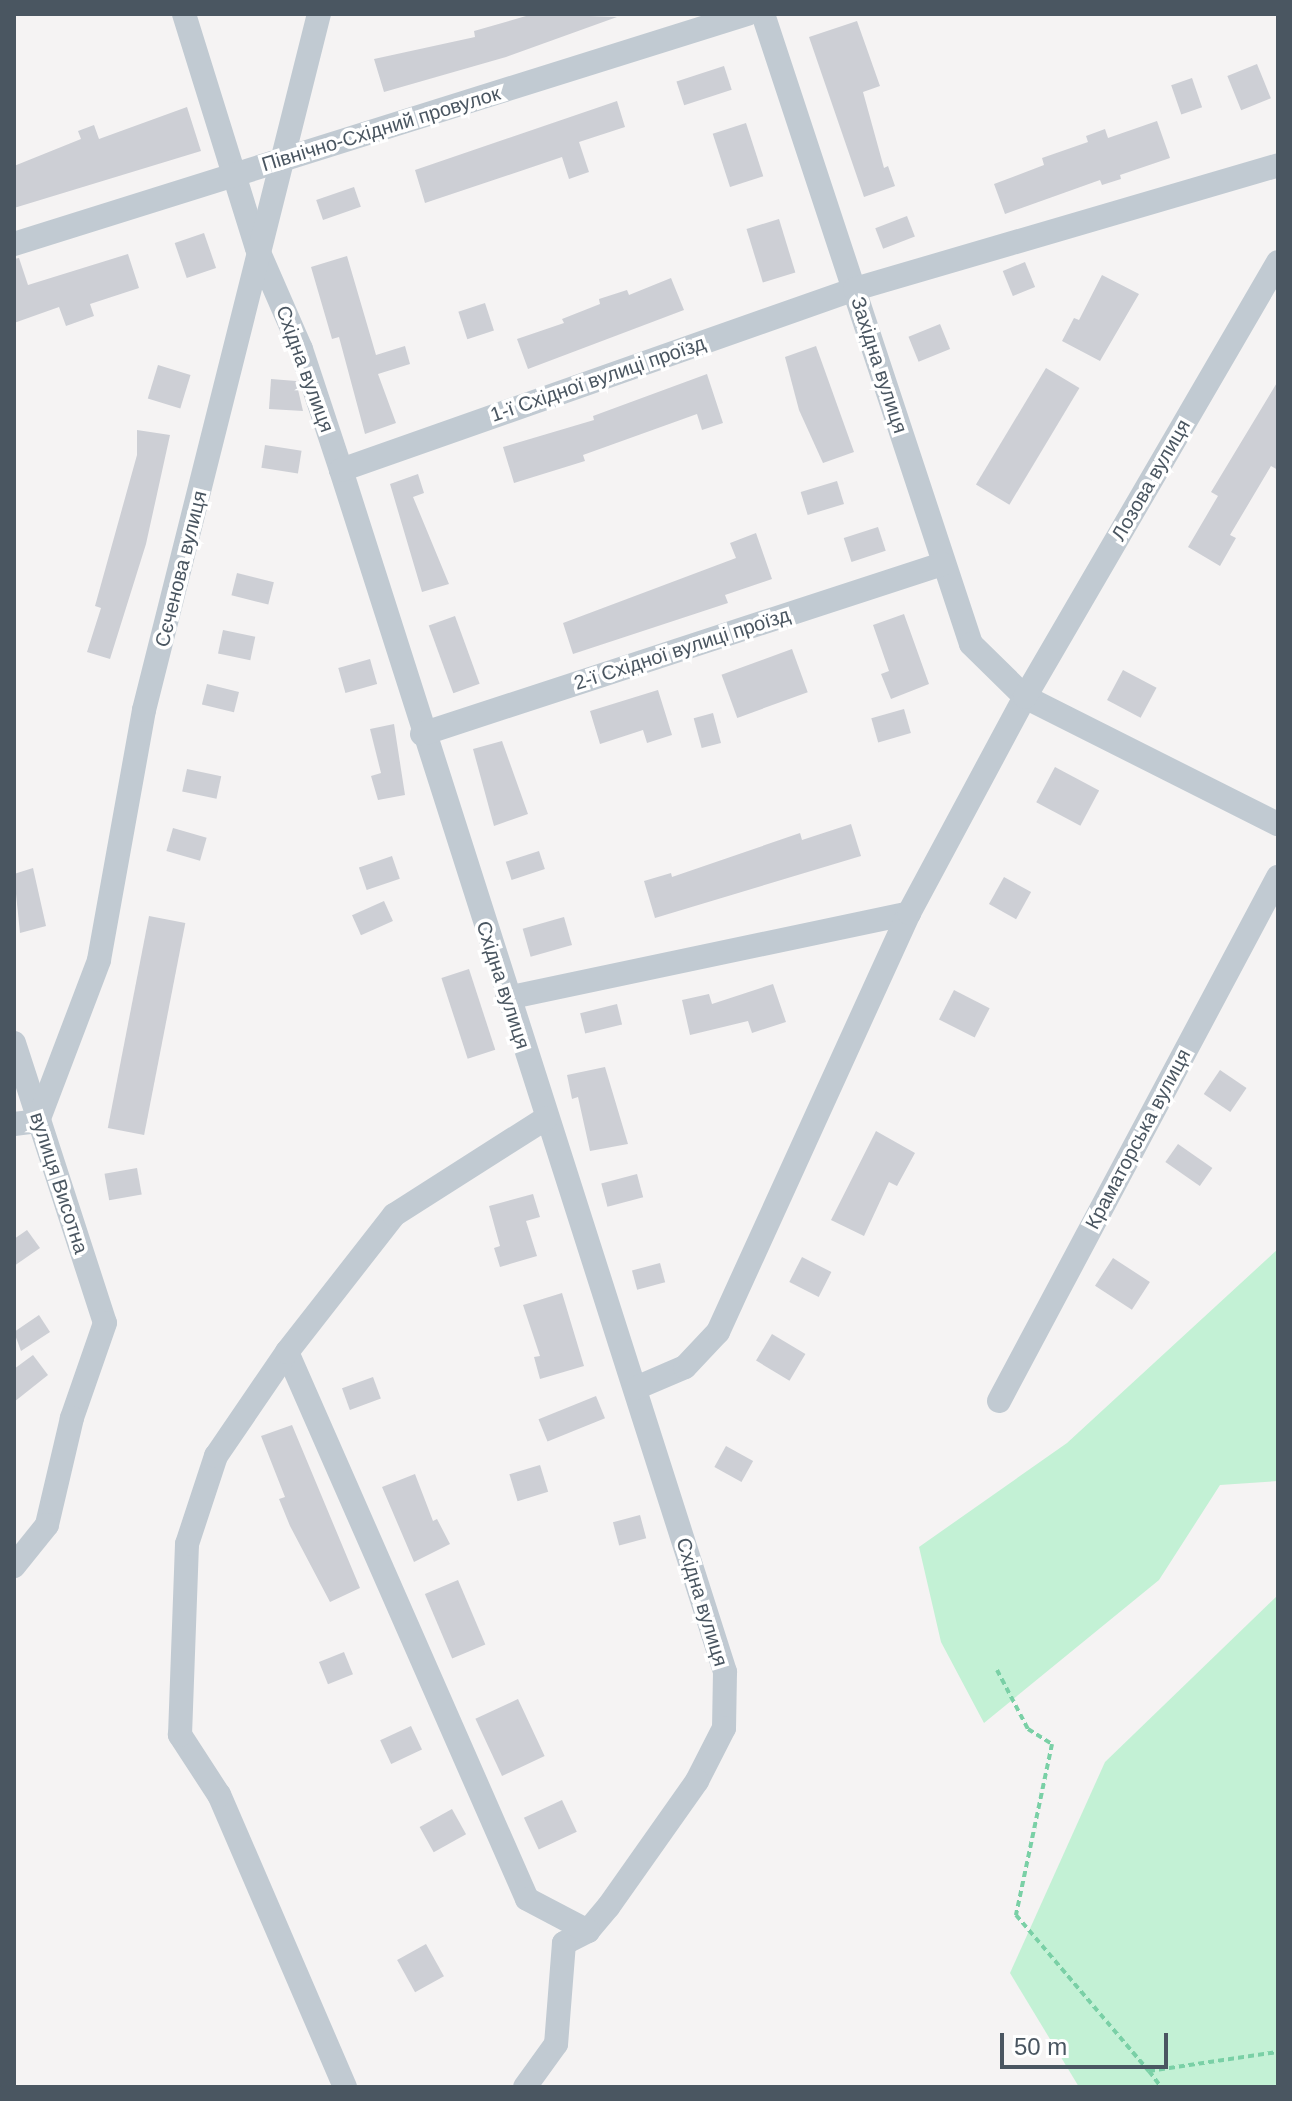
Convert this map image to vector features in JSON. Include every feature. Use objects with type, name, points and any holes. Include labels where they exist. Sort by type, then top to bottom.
[{"type":"street","name":"Східна вулиця","points":[[184,14],[261,258],[301,349],[341,470],[422,734],[636,1388],[725,1672],[724,1728],[697,1781],[588,1931],[564,1943],[556,2044],[525,2087]]},
{"type":"street","name":"Сєченова вулиця","points":[[26,1122],[99,960],[144,710],[261,258],[278,161],[319,14]]},
{"type":"street","name":"Північно-Східний провулок","points":[[14,244],[747,14]]},
{"type":"street","name":"Західна вулиця","points":[[763,14],[942,564],[971,644],[1025,697],[1278,824]]},
{"type":"street","name":"1-ї Східної вулиці проїзд","points":[[341,470],[855,289],[1278,165]]},
{"type":"street","name":"Лозова вулиця","points":[[636,1388],[685,1367],[718,1332],[909,913],[1025,697],[1278,262]]},
{"type":"street","name":"2-ї Східної вулиці проїзд","points":[[422,734],[942,564]]},
{"type":"street","name":"Краматорська вулиця","points":[[999,1401],[1278,877]]},
{"type":"street","points":[[507,998],[909,913]]},
{"type":"street","name":"вулиця Висотна","points":[[14,1043],[26,1122],[105,1323],[72,1418],[47,1525],[14,1566]]},
{"type":"street","points":[[345,2087],[219,1795],[180,1735],[188,1650],[187,1544],[216,1456],[287,1352],[394,1215],[546,1118]]},
{"type":"street","points":[[287,1352],[527,1899],[588,1931]]},
{"type":"path","points":[[997,1670],[1028,1729],[1052,1744],[1016,1915],[1161,2087]]},
{"type":"path","points":[[1149,2071],[1278,2052]]},
{"type":"green space","points":[[1278,1249],[1278,1481],[1220,1485],[1159,1580],[984,1723],[941,1642],[919,1547],[1067,1443]]},
{"type":"green space","points":[[1278,1595],[1278,2087],[1079,2087],[1010,1973],[1105,1762]]},
{"type":"building","points":[[533,14],[617,17],[506,57],[384,92],[374,59],[475,37],[474,31]]},
{"type":"building","points":[[857,21],[880,86],[863,92],[884,168],[888,166],[895,186],[864,197],[809,37]]},
{"type":"building","points":[[1257,64],[1271,98],[1241,110],[1227,76]]},
{"type":"building","points":[[724,66],[732,90],[684,105],[676,81]]},
{"type":"building","points":[[1192,78],[1202,107],[1181,114],[1171,85]]},
{"type":"building","points":[[617,101],[625,127],[579,142],[589,172],[569,179],[562,157],[425,203],[415,170]]},
{"type":"building","points":[[187,107],[201,151],[14,208],[14,166],[81,139],[78,131],[94,125],[99,139]]},
{"type":"building","points":[[1157,121],[1170,158],[1120,175],[1121,179],[1102,185],[1100,180],[1005,214],[994,184],[1044,165],[1042,158],[1088,142],[1086,136],[1105,129],[1108,138]]},
{"type":"building","points":[[746,123],[763,176],[730,187],[713,134]]},
{"type":"building","points":[[354,187],[361,207],[323,220],[316,200]]},
{"type":"building","points":[[907,216],[915,237],[883,249],[875,228]]},
{"type":"building","points":[[779,219],[795,273],[763,282],[746,229]]},
{"type":"building","points":[[204,233],[216,268],[187,278],[175,243]]},
{"type":"building","points":[[128,254],[139,288],[90,304],[94,316],[66,326],[59,307],[14,323],[14,259],[19,258],[28,285]]},
{"type":"building","points":[[347,256],[376,355],[405,346],[410,364],[378,374],[396,423],[365,434],[339,337],[332,339],[311,267]]},
{"type":"building","points":[[1025,262],[1035,287],[1013,296],[1003,271]]},
{"type":"building","points":[[1102,275],[1139,294],[1100,361],[1062,341],[1074,318],[1079,320]]},
{"type":"building","points":[[671,278],[684,310],[528,369],[517,339],[564,323],[562,319],[600,304],[599,299],[627,290],[629,295]]},
{"type":"building","points":[[485,303],[494,331],[467,339],[458,312]]},
{"type":"building","points":[[940,324],[950,349],[919,362],[908,337]]},
{"type":"building","points":[[816,346],[854,452],[823,463],[799,410],[785,357]]},
{"type":"building","points":[[158,365],[191,375],[180,408],[148,398]]},
{"type":"building","points":[[1046,368],[1079,388],[1009,505],[976,485]]},
{"type":"building","points":[[707,374],[723,423],[702,430],[697,414],[583,455],[585,461],[514,483],[503,447],[594,420],[593,416]]},
{"type":"building","points":[[271,379],[296,381],[303,411],[269,409]]},
{"type":"building","points":[[1278,381],[1278,470],[1271,466],[1230,535],[1236,538],[1220,566],[1188,547],[1218,496],[1211,492]]},
{"type":"building","points":[[137,430],[170,435],[146,544],[110,659],[87,652],[101,608],[95,606],[137,455]]},
{"type":"building","points":[[265,445],[302,451],[298,474],[261,468]]},
{"type":"building","points":[[418,474],[424,493],[413,497],[449,584],[422,592],[390,484]]},
{"type":"building","points":[[837,481],[844,504],[808,515],[801,492]]},
{"type":"building","points":[[878,527],[886,551],[851,562],[844,538]]},
{"type":"building","points":[[756,533],[772,579],[725,595],[728,603],[573,654],[563,623],[736,558],[730,543]]},
{"type":"building","points":[[237,573],[274,582],[268,605],[231,595]]},
{"type":"building","points":[[904,614],[929,684],[891,699],[881,674],[889,671],[873,625]]},
{"type":"building","points":[[455,616],[480,684],[453,693],[429,626]]},
{"type":"building","points":[[223,630],[255,637],[250,660],[218,653]]},
{"type":"building","points":[[792,649],[808,692],[737,718],[722,675]]},
{"type":"building","points":[[370,659],[377,684],[345,693],[338,668]]},
{"type":"building","points":[[1123,670],[1157,688],[1141,718],[1107,700]]},
{"type":"building","points":[[207,684],[239,692],[234,712],[202,704]]},
{"type":"building","points":[[658,690],[672,735],[647,743],[643,730],[600,744],[590,711]]},
{"type":"building","points":[[904,709],[911,733],[878,742],[871,718]]},
{"type":"building","points":[[713,713],[721,743],[702,748],[694,718]]},
{"type":"building","points":[[394,724],[405,795],[378,800],[371,776],[381,773],[370,729]]},
{"type":"building","points":[[502,741],[528,814],[494,826],[473,749]]},
{"type":"building","points":[[1055,767],[1099,790],[1080,826],[1036,802]]},
{"type":"building","points":[[187,769],[221,776],[216,799],[182,791]]},
{"type":"building","points":[[851,824],[861,856],[655,918],[644,881],[671,873],[672,877],[800,833],[802,840]]},
{"type":"building","points":[[173,828],[207,838],[200,861],[166,851]]},
{"type":"building","points":[[539,851],[545,869],[512,880],[506,862]]},
{"type":"building","points":[[392,856],[400,879],[367,890],[359,867]]},
{"type":"building","points":[[33,868],[46,926],[20,933],[14,874]]},
{"type":"building","points":[[1004,877],[1031,892],[1016,919],[989,904]]},
{"type":"building","points":[[384,901],[393,921],[361,935],[352,915]]},
{"type":"building","points":[[149,916],[185,923],[144,1135],[108,1128]]},
{"type":"building","points":[[564,917],[572,945],[531,957],[523,929]]},
{"type":"building","points":[[469,969],[495,1050],[468,1059],[441,978]]},
{"type":"building","points":[[773,984],[786,1022],[752,1033],[748,1021],[690,1035],[682,1000],[709,994],[712,1004]]},
{"type":"building","points":[[954,990],[990,1008],[975,1038],[939,1019]]},
{"type":"building","points":[[617,1004],[622,1024],[585,1034],[580,1013]]},
{"type":"building","points":[[605,1067],[628,1144],[590,1151],[578,1097],[572,1099],[567,1075]]},
{"type":"building","points":[[1220,1070],[1247,1088],[1230,1112],[1204,1094]]},
{"type":"building","points":[[876,1131],[915,1153],[897,1186],[889,1182],[864,1236],[831,1220]]},
{"type":"building","points":[[1178,1144],[1212,1168],[1200,1186],[1165,1162]]},
{"type":"building","points":[[137,1168],[142,1195],[109,1200],[105,1174]]},
{"type":"building","points":[[637,1174],[643,1197],[607,1207],[601,1184]]},
{"type":"building","points":[[533,1194],[540,1217],[526,1221],[537,1256],[500,1267],[494,1248],[500,1246],[489,1206]]},
{"type":"building","points":[[27,1230],[40,1248],[14,1266],[14,1239]]},
{"type":"building","points":[[802,1257],[831,1272],[819,1297],[789,1282]]},
{"type":"building","points":[[1113,1258],[1150,1282],[1132,1310],[1095,1286]]},
{"type":"building","points":[[660,1263],[665,1282],[637,1290],[632,1271]]},
{"type":"building","points":[[562,1293],[584,1366],[540,1379],[534,1357],[540,1356],[523,1305]]},
{"type":"building","points":[[39,1315],[50,1332],[21,1351],[14,1332]]},
{"type":"building","points":[[772,1334],[805,1354],[789,1381],[756,1361]]},
{"type":"building","points":[[33,1355],[48,1375],[14,1402],[14,1369]]},
{"type":"building","points":[[373,1377],[381,1399],[350,1410],[342,1388]]},
{"type":"building","points":[[596,1396],[605,1418],[548,1441],[539,1419]]},
{"type":"building","points":[[292,1425],[360,1588],[330,1602],[290,1526],[279,1499],[285,1497],[261,1436]]},
{"type":"building","points":[[726,1446],[753,1461],[741,1482],[714,1467]]},
{"type":"building","points":[[540,1465],[548,1492],[518,1501],[509,1474]]},
{"type":"building","points":[[415,1474],[433,1521],[437,1519],[450,1544],[414,1562],[382,1487]]},
{"type":"building","points":[[640,1515],[646,1538],[619,1545],[613,1522]]},
{"type":"building","points":[[458,1580],[485,1644],[452,1659],[425,1594]]},
{"type":"building","points":[[344,1652],[353,1674],[328,1684],[319,1662]]},
{"type":"building","points":[[518,1699],[545,1756],[502,1776],[475,1719]]},
{"type":"building","points":[[411,1726],[422,1750],[391,1764],[380,1740]]},
{"type":"building","points":[[562,1800],[577,1832],[539,1849],[524,1818]]},
{"type":"building","points":[[452,1809],[466,1834],[434,1852],[420,1827]]},
{"type":"building","points":[[426,1944],[444,1976],[415,1992],[397,1960]]}]
